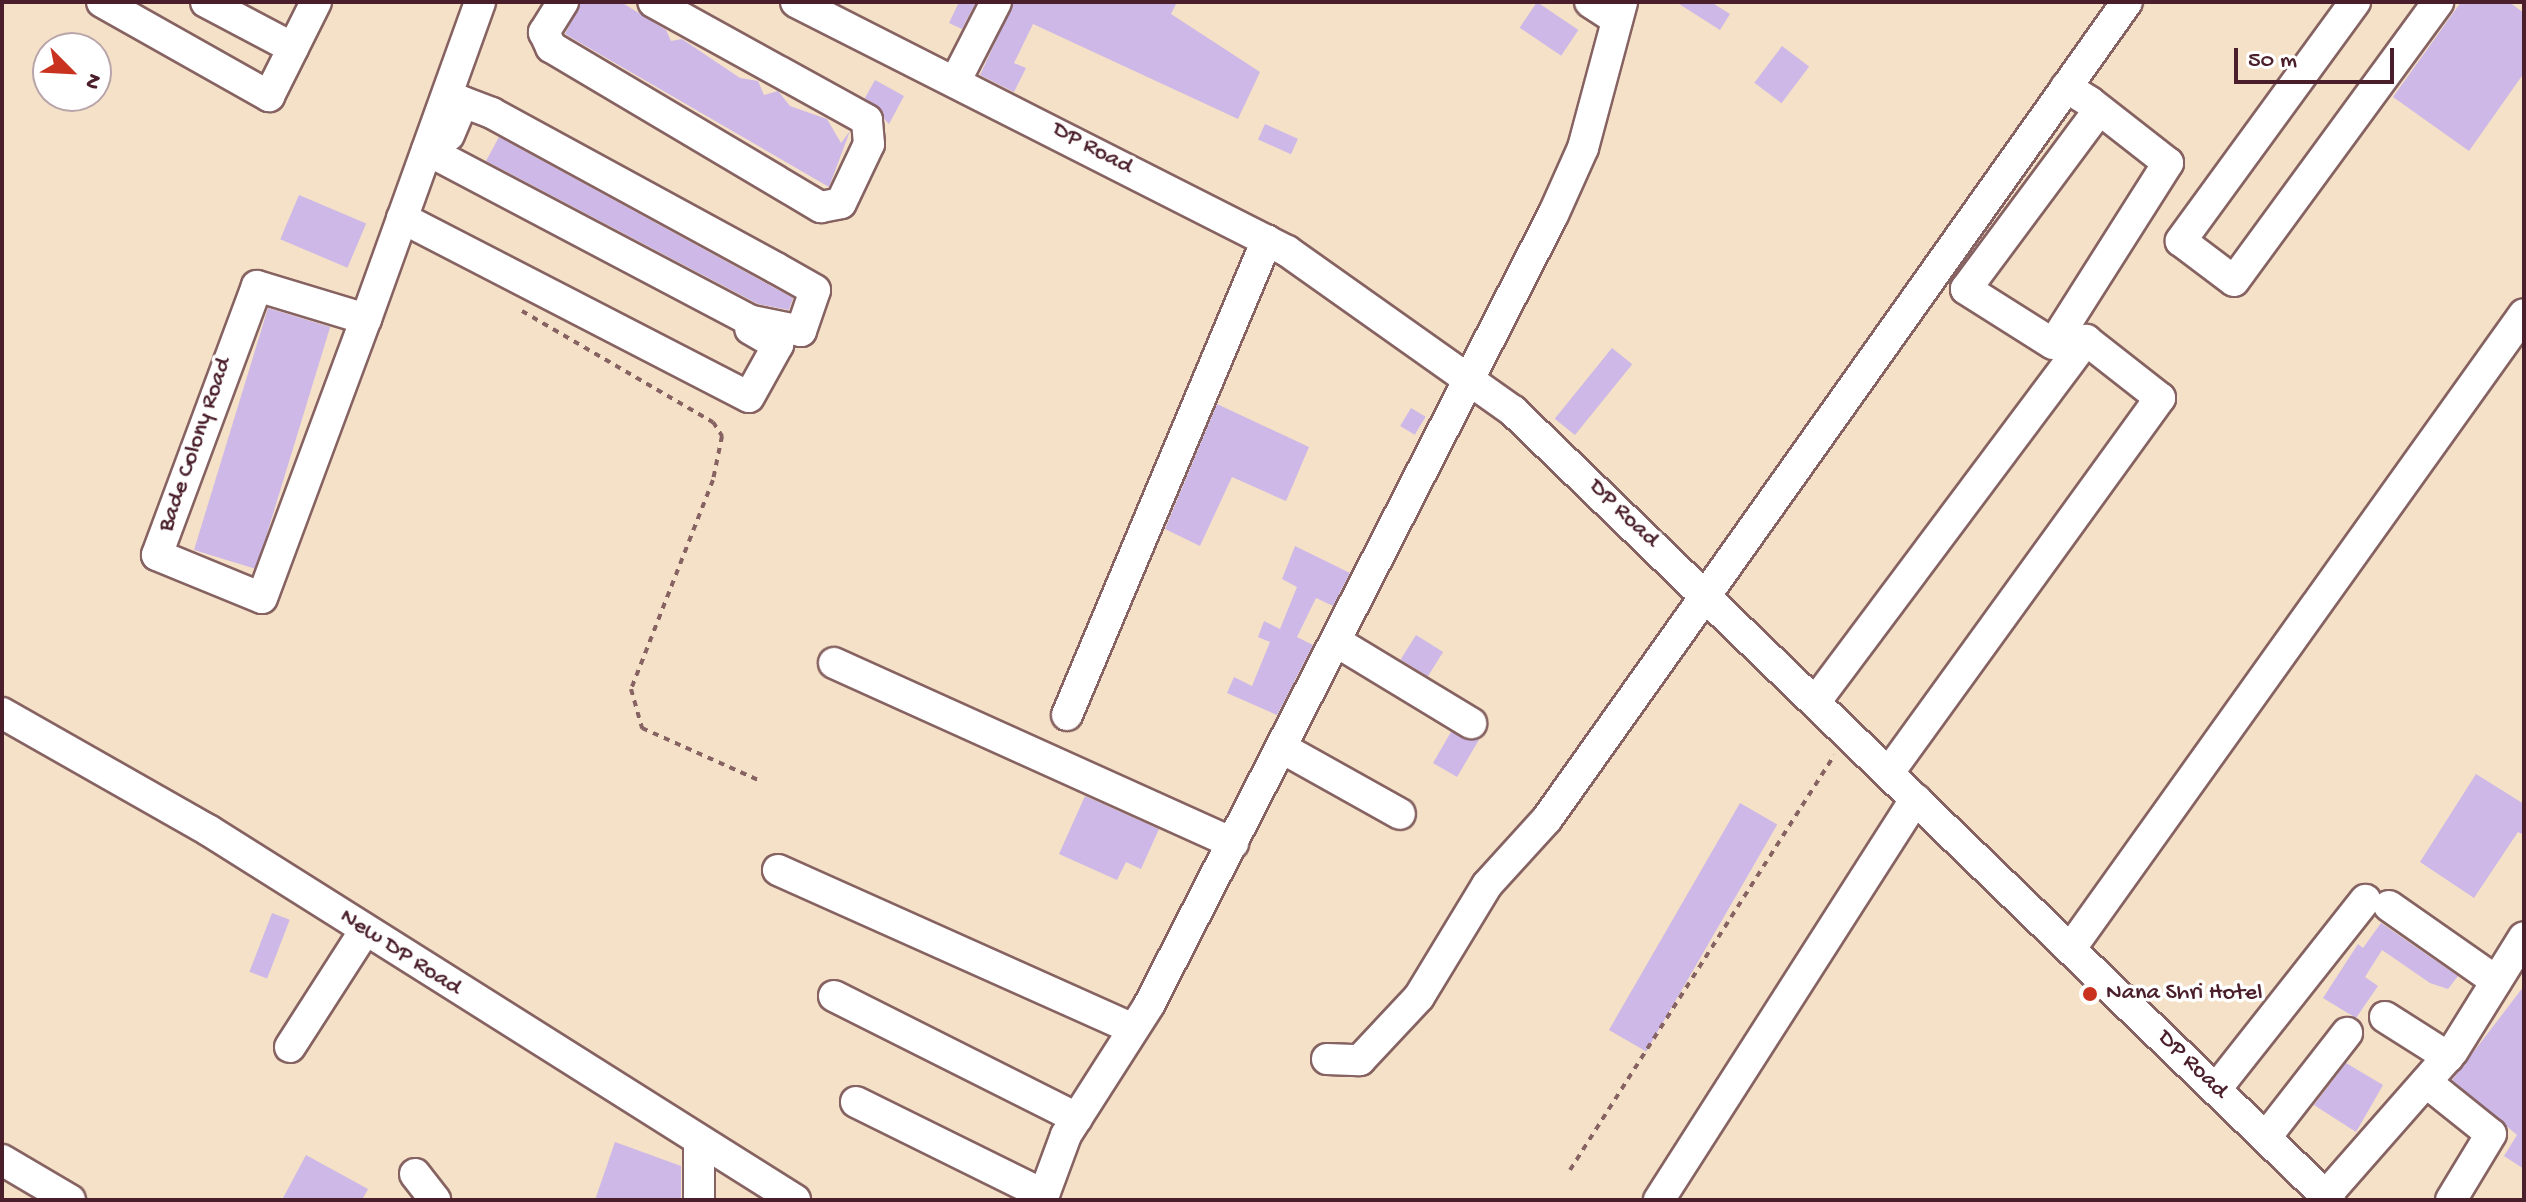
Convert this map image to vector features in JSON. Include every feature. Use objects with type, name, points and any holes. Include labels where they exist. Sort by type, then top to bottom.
[{"type":"street","points":[[102,2],[269,96],[316,2]]},
{"type":"street","points":[[206,2],[293,48]]},
{"type":"street","name":"Bade Colony Road","points":[[366,319],[257,286],[157,555],[262,598],[366,319],[431,160],[480,2]]},
{"type":"street","points":[[563,2],[544,32],[551,47],[821,207],[841,203],[874,130],[867,120],[653,2]]},
{"type":"street","name":"DP Road","points":[[796,2],[957,78],[1277,245],[1314,267],[1473,381],[1705,594],[2326,1198]]},
{"type":"street","points":[[957,78],[996,2]]},
{"type":"street","points":[[856,1102],[1043,1197],[1077,1118],[1133,1029],[1233,843],[1473,381],[1583,148],[1619,10],[1590,2]]},
{"type":"street","points":[[1327,1059],[1360,1060],[1419,997],[1463,918],[1547,819],[2127,2]]},
{"type":"street","points":[[2355,2],[2181,241],[2234,281],[2438,2]]},
{"type":"street","points":[[2066,87],[2099,110],[2168,163],[2053,344],[1966,289],[2099,110]]},
{"type":"street","points":[[463,102],[492,113],[815,290],[801,331],[752,321],[431,160],[463,102]]},
{"type":"street","points":[[407,220],[741,395],[749,397],[778,345],[431,160]]},
{"type":"street","points":[[1067,715],[1277,245]]},
{"type":"street","points":[[2071,948],[2524,314]]},
{"type":"street","points":[[1816,701],[2086,340],[2160,398],[1889,772]]},
{"type":"street","points":[[1337,642],[1471,723]]},
{"type":"street","points":[[834,663],[1233,843]]},
{"type":"street","name":"New DP Road","points":[[2,713],[365,930],[699,1144],[795,1200]]},
{"type":"street","points":[[1282,748],[1400,814]]},
{"type":"street","points":[[1659,1200],[1915,799]]},
{"type":"street","points":[[778,870],[1133,1029]]},
{"type":"street","points":[[2216,1089],[2377,903],[2508,979]]},
{"type":"street","points":[[290,1047],[365,930]]},
{"type":"street","points":[[2326,1198],[2448,1057],[2508,979],[2524,937]]},
{"type":"street","points":[[834,996],[1077,1118]]},
{"type":"street","points":[[2385,1017],[2448,1057]]},
{"type":"street","points":[[2266,1137],[2347,1033]]},
{"type":"street","points":[[2426,1082],[2491,1134],[2451,1200]]},
{"type":"street","points":[[699,1144],[699,1200]]},
{"type":"street","points":[[2,1160],[70,1200]]},
{"type":"street","points":[[415,1174],[435,1200]]},
{"type":"path","points":[[506,302],[713,422],[722,436],[713,480],[631,689],[642,728],[758,780]]},
{"type":"path","points":[[1570,1170],[1849,732]]},
{"type":"building","points":[[581,2],[621,2],[666,30],[671,41],[682,39],[740,78],[758,81],[764,95],[778,91],[790,106],[827,119],[841,143],[850,131],[829,187],[565,34]]},
{"type":"building","points":[[959,2],[976,2],[962,29],[949,23]]},
{"type":"building","points":[[1014,2],[1177,2],[1171,14],[1260,72],[1238,119],[1033,24],[1014,63],[1026,68],[1014,92],[980,75]]},
{"type":"building","points":[[1537,2],[1578,30],[1561,56],[1520,28]]},
{"type":"building","points":[[1676,2],[1711,2],[1730,14],[1720,30]]},
{"type":"building","points":[[2461,2],[2509,2],[2524,13],[2524,73],[2469,151],[2393,97]]},
{"type":"building","points":[[1782,46],[1809,66],[1781,103],[1754,83]]},
{"type":"building","points":[[875,80],[904,96],[889,124],[865,98]]},
{"type":"building","points":[[1265,124],[1298,139],[1291,154],[1258,140]]},
{"type":"building","points":[[499,137],[793,298],[789,310],[758,304],[486,161]]},
{"type":"building","points":[[299,195],[366,224],[347,268],[280,239]]},
{"type":"building","points":[[268,308],[330,327],[256,569],[194,550]]},
{"type":"building","points":[[1612,348],[1632,364],[1575,435],[1555,419]]},
{"type":"building","points":[[1217,404],[1309,447],[1286,501],[1232,477],[1200,546],[1165,529]]},
{"type":"building","points":[[1411,408],[1426,417],[1415,435],[1400,426]]},
{"type":"building","points":[[1295,546],[1350,573],[1333,606],[1316,598],[1297,637],[1313,645],[1277,715],[1227,693],[1234,677],[1252,686],[1270,642],[1258,637],[1264,621],[1280,629],[1297,587],[1282,579]]},
{"type":"building","points":[[1416,635],[1443,652],[1428,677],[1401,660]]},
{"type":"building","points":[[1451,732],[1480,738],[1457,777],[1433,763]]},
{"type":"building","points":[[2476,774],[2524,804],[2524,835],[2518,832],[2474,898],[2420,862]]},
{"type":"building","points":[[1085,796],[1159,829],[1141,869],[1126,862],[1117,880],[1059,854]]},
{"type":"building","points":[[1740,803],[1777,824],[1646,1051],[1609,1030]]},
{"type":"building","points":[[272,913],[290,920],[267,979],[249,972]]},
{"type":"building","points":[[2381,923],[2458,976],[2448,989],[2430,983],[2382,950],[2365,977],[2378,986],[2356,1018],[2323,998],[2358,944],[2363,948]]},
{"type":"building","points":[[2524,986],[2524,1169],[2504,1156],[2517,1135],[2452,1080]]},
{"type":"building","points":[[2346,1063],[2383,1085],[2356,1132],[2314,1105]]},
{"type":"building","points":[[615,1142],[681,1166],[681,1200],[595,1200]]},
{"type":"building","points":[[306,1155],[368,1189],[362,1200],[282,1200]]},
{"type":"place","name":"Nana Shri Hotel","points":[[2090,994]]}]
